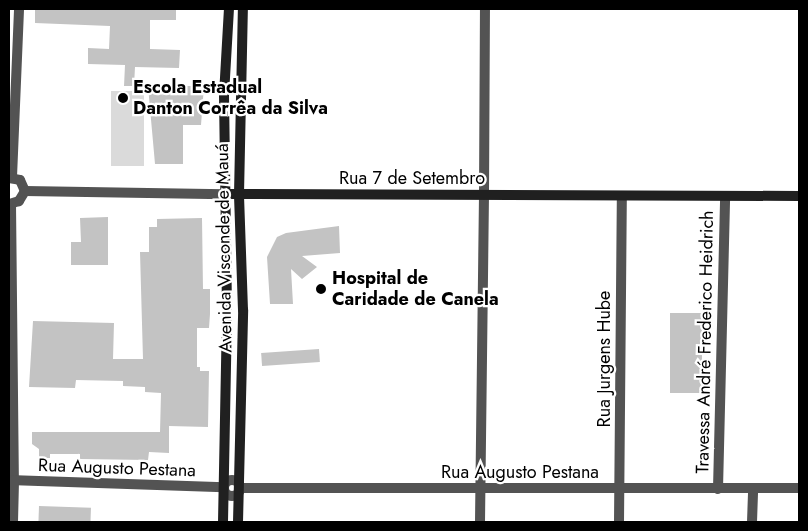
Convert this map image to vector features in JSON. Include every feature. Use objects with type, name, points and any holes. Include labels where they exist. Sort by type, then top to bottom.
[{"type":"main road","name":"Avenida Visconde de Mauá","points":[[223,522],[227,310],[224,96],[228,9]]},
{"type":"main road","name":"Avenida Visconde de Mauá","points":[[238,522],[243,310],[239,194],[243,9]]},
{"type":"main road","points":[[224,96],[240,96]]},
{"type":"main road","name":"Rua 7 de Setembro","points":[[224,194],[799,196]]},
{"type":"main road","points":[[227,310],[243,310]]},
{"type":"street","points":[[13,522],[11,480],[10,204],[22,199],[25,191],[23,183],[10,178],[20,9]]},
{"type":"street","points":[[480,522],[485,9]]},
{"type":"street","name":"Rua 7 de Setembro","points":[[25,191],[224,194]]},
{"type":"street","name":"Rua Jurgens Hube","points":[[619,522],[622,196]]},
{"type":"street","name":"Travessa André Frederico Heidrich","points":[[718,489],[725,196]]},
{"type":"street","name":"Rua Augusto Pestana","points":[[11,480],[224,487]]},
{"type":"street","points":[[224,487],[232,495],[240,488]]},
{"type":"street","name":"Rua Augusto Pestana","points":[[240,488],[799,488]]},
{"type":"street","points":[[752,522],[753,489]]},
{"type":"shaded area","points":[[111,91],[144,91],[144,166],[111,166]]},
{"type":"building","points":[[35,9],[176,9],[176,20],[150,20],[150,49],[180,50],[179,68],[135,67],[134,86],[124,86],[125,65],[88,64],[88,48],[109,49],[110,26],[35,23]]},
{"type":"building","points":[[148,86],[204,86],[201,125],[183,125],[183,164],[155,164]]},
{"type":"building","points":[[108,217],[108,265],[71,265],[71,242],[81,242],[80,218]]},
{"type":"building","points":[[202,218],[203,289],[210,289],[210,314],[209,328],[197,328],[197,367],[200,367],[200,371],[209,371],[208,427],[169,426],[169,453],[149,452],[148,460],[80,459],[80,454],[50,454],[50,458],[39,458],[39,449],[32,444],[32,432],[160,432],[161,393],[145,392],[145,387],[123,386],[123,381],[76,380],[75,388],[29,387],[33,321],[114,323],[113,359],[143,359],[140,252],[149,252],[149,227],[157,227],[157,219]]},
{"type":"building","points":[[339,226],[340,253],[302,256],[317,267],[302,279],[291,269],[293,304],[270,304],[267,257],[277,237],[286,233]]},
{"type":"building","points":[[670,313],[702,313],[702,393],[670,393]]},
{"type":"building","points":[[319,349],[320,362],[262,366],[261,353]]},
{"type":"building","points":[[39,506],[91,508],[90,522],[38,522]]},
{"type":"place","name":"Escola Estadual Danton Corrêa da Silva","points":[[123,98]]},
{"type":"place","name":"Hospital de Caridade de Canela","points":[[321,289]]}]
